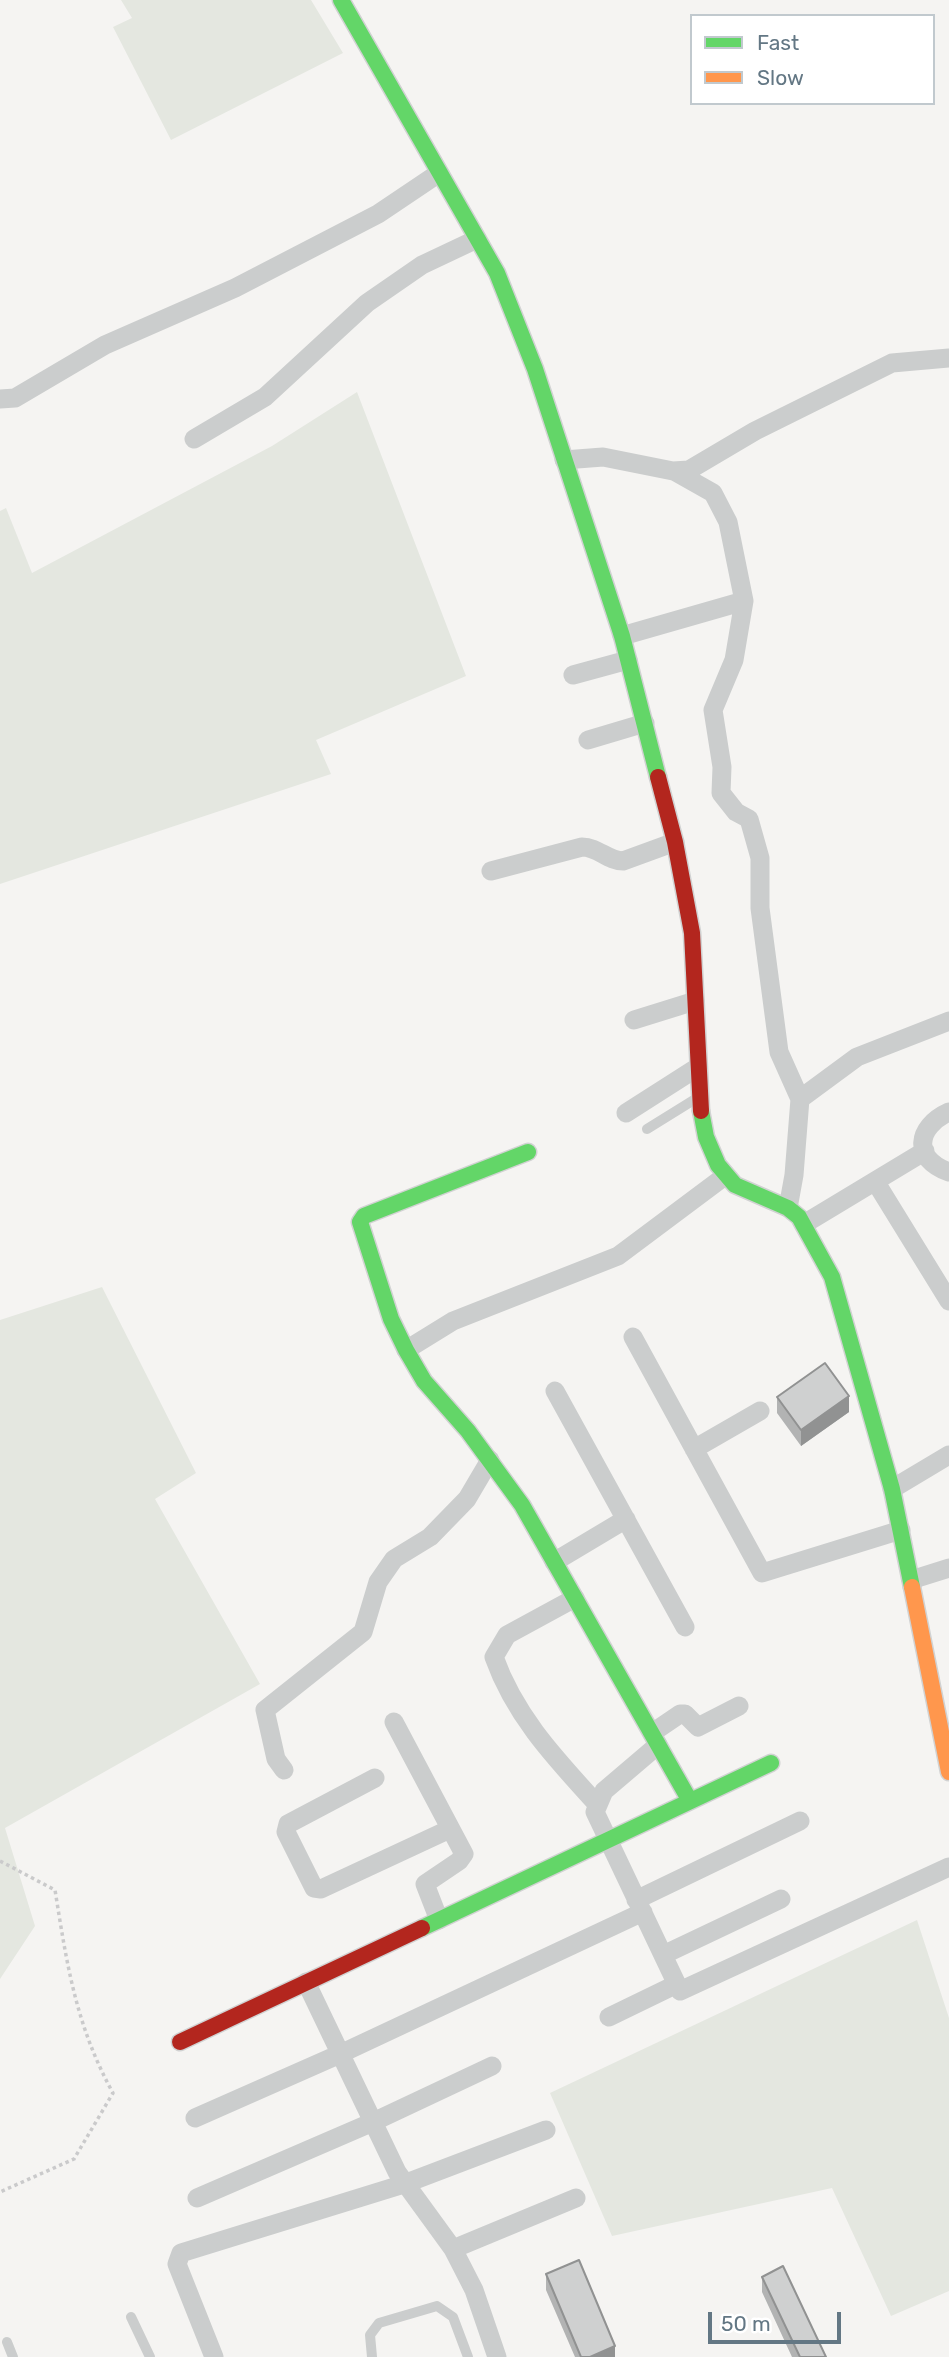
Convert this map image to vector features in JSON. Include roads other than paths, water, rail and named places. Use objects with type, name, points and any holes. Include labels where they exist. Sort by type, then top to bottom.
[{"type":"street","points":[[341,0],[510,301],[622,636],[675,842],[692,933],[699,1097],[706,1137],[725,1176],[745,1190],[788,1208],[804,1224],[838,1292],[892,1489],[911,1580],[943,1707],[949,1772]]},
{"type":"street","points":[[0,399],[15,398],[106,345],[235,288],[378,214],[439,173]]},
{"type":"street","points":[[194,439],[265,397],[366,303],[422,265],[477,239]]},
{"type":"street","points":[[564,460],[603,457],[673,471],[690,470],[755,431],[892,363],[949,358]]},
{"type":"street","points":[[673,471],[713,493],[728,522],[744,601],[734,660],[713,709],[722,767],[721,793],[736,812],[749,819],[760,858],[760,908],[779,1052],[800,1099],[794,1175],[788,1208]]},
{"type":"street","points":[[622,636],[744,601]]},
{"type":"street","points":[[573,675],[628,660]]},
{"type":"street","points":[[588,740],[645,723]]},
{"type":"street","points":[[491,871],[582,847],[593,847],[615,861],[624,861],[675,842]]},
{"type":"street","points":[[634,1020],[695,1001]]},
{"type":"street","points":[[800,1099],[857,1056],[949,1021]]},
{"type":"street","points":[[626,1113],[698,1067]]},
{"type":"street","points":[[949,1112],[932,1120],[922,1136],[925,1151],[943,1170],[949,1172]]},
{"type":"street","points":[[804,1224],[925,1151]]},
{"type":"street","points":[[528,1152],[361,1219],[374,1272],[406,1350],[424,1381],[490,1460],[522,1505],[690,1801]]},
{"type":"street","points":[[406,1350],[453,1321],[618,1256],[725,1176]]},
{"type":"street","points":[[875,1181],[949,1301]]},
{"type":"street","points":[[633,1337],[762,1573],[901,1530]]},
{"type":"street","points":[[555,1391],[685,1626]]},
{"type":"street","points":[[694,1450],[760,1411]]},
{"type":"street","points":[[892,1489],[949,1455]]},
{"type":"street","points":[[284,1770],[276,1759],[265,1710],[363,1632],[378,1581],[394,1559],[430,1537],[467,1499],[490,1460]]},
{"type":"street","points":[[554,1562],[626,1519]]},
{"type":"street","points":[[911,1580],[949,1568]]},
{"type":"street","points":[[575,1598],[507,1635],[494,1657],[503,1682],[536,1737],[596,1803]]},
{"type":"street","points":[[739,1706],[698,1727],[685,1714],[680,1714],[604,1791],[596,1803],[597,1819],[680,1991],[949,1867]]},
{"type":"street","points":[[394,1722],[464,1854],[463,1858],[429,1879],[425,1888],[439,1920]]},
{"type":"street","points":[[180,2042],[771,1763]]},
{"type":"street","points":[[375,1778],[288,1824],[286,1832],[314,1888],[321,1889],[450,1829]]},
{"type":"street","points":[[195,2118],[340,2054],[639,1906],[800,1821]]},
{"type":"street","points":[[663,1955],[781,1899]]},
{"type":"street","points":[[306,1982],[404,2183],[453,2249],[474,2290],[497,2357]]},
{"type":"street","points":[[609,2018],[677,1984]]},
{"type":"street","points":[[197,2198],[373,2122],[492,2066]]},
{"type":"street","points":[[214,2357],[179,2272],[177,2264],[181,2253],[404,2183],[545,2130]]},
{"type":"street","points":[[453,2249],[576,2198]]},
{"type":"lane","points":[[647,1129],[699,1097]]},
{"type":"lane","points":[[372,2357],[370,2334],[379,2323],[437,2306],[453,2317],[468,2357]]},
{"type":"lane","points":[[131,2317],[149,2357]]},
{"type":"lane","points":[[7,2342],[13,2357]]}]
